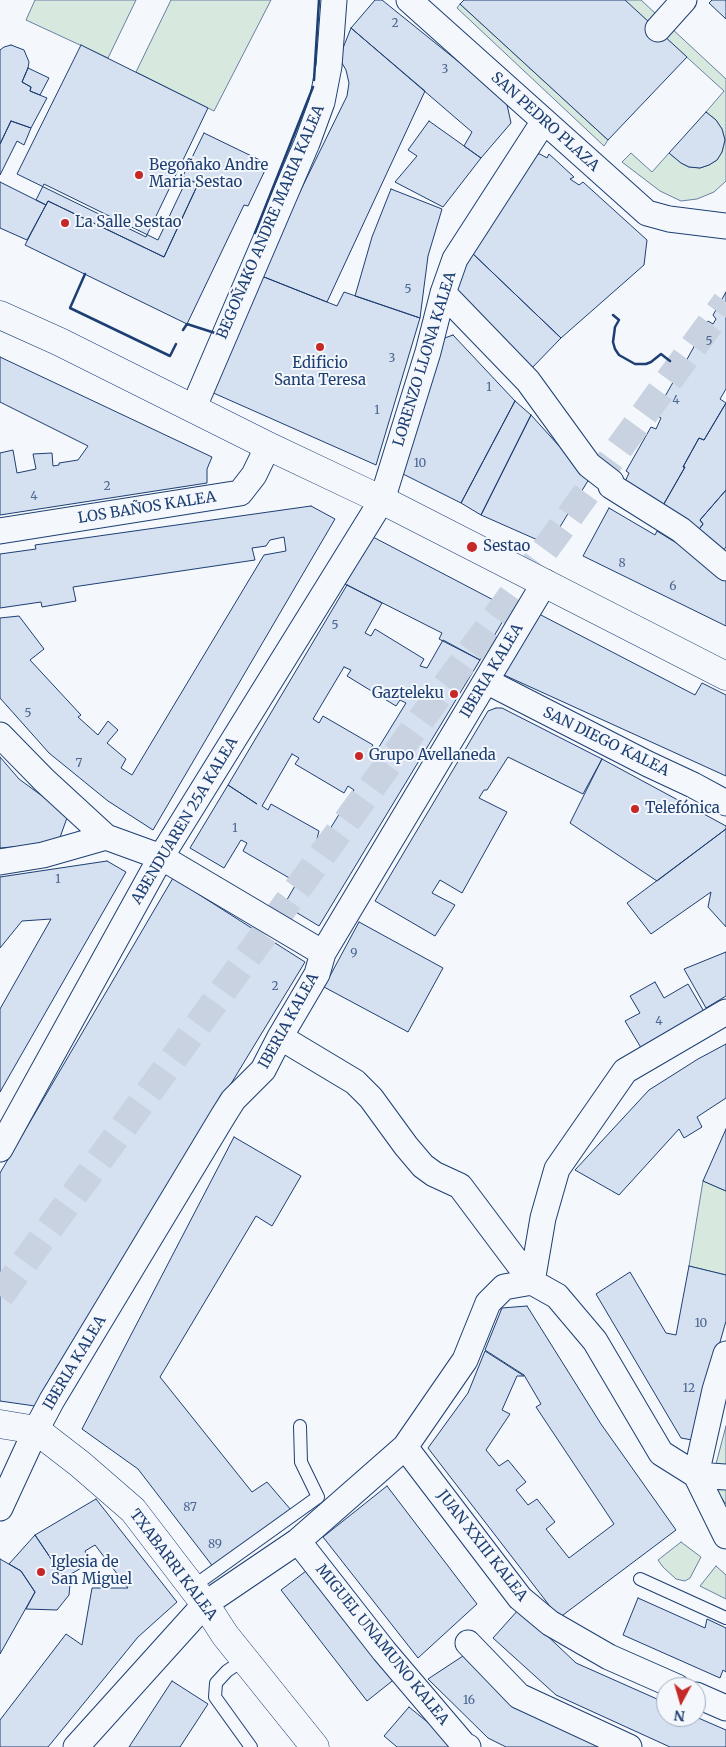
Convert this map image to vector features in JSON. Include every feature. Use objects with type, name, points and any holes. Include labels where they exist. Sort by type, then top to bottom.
[{"type":"street","name":"BEGOÑAKO ANDRE MARIA KALEA","points":[[193,408],[307,143],[322,102],[329,66],[334,0]]},
{"type":"street","name":"SAN PEDRO PLAZA","points":[[409,0],[647,213],[668,219],[726,226]]},
{"type":"street","points":[[658,29],[684,0]]},
{"type":"street","name":"LORENZO LLONA KALEA","points":[[382,500],[428,352],[442,293],[455,259],[544,121]]},
{"type":"street","points":[[696,222],[726,210]]},
{"type":"street","points":[[442,293],[528,381],[589,465],[611,482],[611,486],[681,530],[726,568]]},
{"type":"street","points":[[0,315],[382,500],[726,676]]},
{"type":"street","name":"LOS BAÑOS KALEA","points":[[0,531],[240,492],[254,475],[268,446]]},
{"type":"street","name":"ABENDUAREN 25A KALEA","points":[[0,1149],[160,857],[382,500]]},
{"type":"street","name":"IBERIA KALEA","points":[[0,1508],[36,1430],[233,1100],[263,1070],[317,974],[323,953],[545,582]]},
{"type":"street","name":"SAN DIEGO KALEA","points":[[486,682],[726,803]]},
{"type":"street","points":[[0,735],[44,780],[106,837],[160,857],[323,953]]},
{"type":"street","points":[[0,862],[43,855],[106,837]]},
{"type":"street","points":[[532,1282],[543,1218],[556,1169],[624,1071],[726,1012]]},
{"type":"street","points":[[280,1037],[356,1082],[371,1098],[423,1166],[434,1174],[460,1186],[532,1282],[557,1296],[596,1341],[661,1454],[696,1475],[726,1477]]},
{"type":"street","points":[[76,1747],[198,1596],[298,1541],[405,1447],[465,1360],[488,1303],[504,1287],[532,1282]]},
{"type":"street","points":[[726,1354],[706,1426],[696,1475],[726,1536]]},
{"type":"street","name":"TXABARRI KALEA","points":[[0,1424],[36,1430],[80,1464],[133,1510],[245,1659],[315,1747]]},
{"type":"street","name":"JUAN XXIII KALEA","points":[[405,1447],[520,1598],[550,1623],[609,1657],[656,1678]]},
{"type":"street","name":"MIGUEL UNAMUNO KALEA","points":[[298,1541],[384,1651],[464,1745],[468,1747]]},
{"type":"street","points":[[468,1643],[519,1696],[629,1747]]},
{"type":"street","points":[[706,1699],[726,1708]]},
{"type":"lane","points":[[198,1596],[318,1497],[301,1462],[300,1426]]},
{"type":"lane","points":[[640,1579],[726,1618]]},
{"type":"lane","points":[[245,1659],[227,1671],[216,1683],[215,1697],[251,1747]]},
{"type":"shaded area","points":[[35,0],[136,0],[108,58],[26,20]]},
{"type":"shaded area","points":[[171,0],[271,0],[214,111],[136,72]]},
{"type":"shaded area","points":[[624,0],[641,0],[726,79],[726,181],[714,192],[697,199],[681,201],[660,191],[622,162],[631,153],[652,172],[669,153],[689,167],[700,168],[717,160],[722,152],[725,140],[722,129],[716,120],[706,112],[724,91]]},
{"type":"shaded area","points":[[460,4],[608,140],[604,146],[457,8]]},
{"type":"shaded area","points":[[703,1181],[726,1191],[726,1275],[689,1266]]},
{"type":"shaded area","points":[[726,1426],[726,1504],[711,1483]]},
{"type":"shaded area","points":[[681,1542],[701,1557],[690,1578],[685,1581],[676,1579],[658,1560]]},
{"type":"shaded area","points":[[716,1566],[726,1575],[726,1599],[700,1586]]},
{"type":"building","points":[[375,0],[382,0],[506,100],[511,123],[481,158],[464,146],[472,132],[351,28]]},
{"type":"building","points":[[464,0],[625,0],[687,57],[608,140],[460,4]]},
{"type":"building","points":[[712,0],[726,0],[726,19],[709,3]]},
{"type":"building","points":[[351,28],[425,91],[327,302],[259,275],[347,96],[349,83],[346,70],[339,58]]},
{"type":"building","points":[[11,45],[24,50],[29,62],[22,82],[31,87],[30,91],[47,98],[31,128],[11,121],[0,144],[0,50]]},
{"type":"building","points":[[81,45],[208,108],[146,237],[17,174]]},
{"type":"building","points":[[28,68],[49,78],[40,95],[30,91],[31,87],[22,82]]},
{"type":"building","points":[[706,112],[716,120],[722,129],[725,140],[722,152],[717,160],[709,165],[700,168],[689,167],[669,153]]},
{"type":"building","points":[[11,121],[31,128],[24,145],[17,141],[0,175],[0,144]]},
{"type":"building","points":[[429,121],[481,158],[443,207],[395,182],[417,156],[408,150]]},
{"type":"building","name":"La Salle Sestao","points":[[204,133],[268,164],[248,206],[244,205],[187,324],[25,245],[48,201],[164,257],[198,184],[183,176]]},
{"type":"building","points":[[535,154],[540,154],[547,158],[549,154],[574,177],[570,179],[579,185],[583,182],[647,240],[644,265],[561,338],[470,251]]},
{"type":"building","points":[[187,179],[198,184],[164,257],[48,201],[46,205],[36,200],[44,184],[158,240]]},
{"type":"building","points":[[0,182],[46,205],[27,240],[0,228]]},
{"type":"building","points":[[391,189],[442,209],[428,256],[420,318],[355,296],[372,237]]},
{"type":"building","points":[[470,251],[561,338],[529,371],[450,293]]},
{"type":"building","name":"Edificio Santa Teresa","points":[[259,275],[337,306],[344,292],[420,318],[376,465],[209,391]]},
{"type":"building","points":[[726,292],[726,389],[720,399],[726,403],[704,440],[699,438],[661,509],[623,486],[629,473],[626,471],[651,427],[656,429],[661,418],[655,414],[680,370],[685,372],[690,366],[685,363],[708,321],[713,324],[716,319],[713,315]]},
{"type":"building","points":[[453,335],[515,401],[461,503],[403,474],[442,339]]},
{"type":"building","points":[[0,357],[212,457],[207,469],[207,483],[0,515],[0,453],[13,450],[17,473],[36,469],[33,454],[52,453],[53,466],[59,465],[59,463],[78,460],[88,446],[0,402]]},
{"type":"building","points":[[515,401],[531,415],[481,515],[461,503]]},
{"type":"building","points":[[726,403],[726,490],[700,520],[703,524],[697,532],[661,509],[699,438],[704,440]]},
{"type":"building","points":[[531,415],[589,479],[549,545],[481,515]]},
{"type":"building","points":[[726,490],[726,547],[723,551],[697,532],[703,524],[700,520]]},
{"type":"building","points":[[311,506],[335,519],[153,830],[108,801],[49,753],[0,698],[0,618],[19,616],[44,649],[30,660],[81,715],[78,717],[98,735],[108,721],[118,730],[107,743],[126,759],[121,768],[132,775],[264,555],[286,551],[284,537],[270,540],[266,546],[252,548],[255,560],[73,587],[76,601],[42,607],[41,602],[0,608],[0,554],[36,549],[35,545]]},
{"type":"building","points":[[609,508],[655,535],[657,531],[726,578],[726,626],[583,556]]},
{"type":"building","points":[[373,537],[503,605],[507,614],[480,660],[439,639],[442,633],[345,584]]},
{"type":"building","name":"Grupo Avellaneda","points":[[347,585],[382,603],[365,633],[371,636],[375,629],[424,659],[420,666],[427,668],[443,640],[480,660],[319,926],[284,905],[300,877],[295,873],[291,879],[243,851],[247,843],[241,840],[224,868],[190,848]],"holes":[[[344,667],[351,670],[347,676],[396,706],[400,700],[406,703],[374,755],[368,752],[373,745],[323,716],[319,723],[313,719]],[[292,754],[299,758],[295,764],[344,793],[348,786],[354,790],[322,842],[317,839],[319,831],[271,804],[268,810],[262,806]]]},
{"type":"building","points":[[539,614],[695,695],[702,683],[726,695],[726,776],[504,675]]},
{"type":"building","points":[[502,708],[602,759],[583,794],[508,757],[487,790],[484,790],[479,798],[507,812],[462,893],[440,880],[432,893],[455,905],[435,936],[375,901],[488,711]]},
{"type":"building","points":[[0,757],[19,779],[68,815],[58,843],[0,848]]},
{"type":"building","name":"Telefónica","points":[[602,759],[726,826],[726,829],[657,881],[570,823]]},
{"type":"building","points":[[726,829],[726,927],[708,907],[711,892],[651,934],[627,903]]},
{"type":"building","points":[[107,861],[126,872],[0,1092],[0,1009],[51,919],[22,921],[0,948],[0,877]]},
{"type":"building","points":[[173,878],[305,962],[35,1406],[0,1401],[0,1173]]},
{"type":"building","points":[[359,922],[443,968],[408,1032],[324,987]]},
{"type":"building","points":[[726,952],[726,996],[706,1008],[684,969]]},
{"type":"building","points":[[655,982],[664,998],[688,984],[706,1015],[643,1051],[625,1021],[640,1013],[630,996]]},
{"type":"building","points":[[726,1044],[726,1098],[697,1117],[702,1127],[684,1138],[679,1129],[619,1195],[575,1170],[649,1090]]},
{"type":"building","points":[[726,1129],[726,1191],[703,1181]]},
{"type":"building","points":[[234,1137],[301,1176],[272,1226],[256,1216],[160,1377],[252,1492],[267,1482],[291,1510],[214,1568],[138,1469],[82,1429]]},
{"type":"building","points":[[689,1266],[726,1275],[726,1321],[692,1440],[681,1438],[596,1294],[630,1272],[666,1333],[676,1335]]},
{"type":"building","points":[[527,1306],[601,1424],[676,1530],[559,1618],[428,1448],[468,1393],[485,1351],[524,1376],[517,1376],[502,1410],[510,1414],[486,1450],[499,1466],[508,1460],[526,1482],[516,1490],[528,1505],[537,1499],[555,1522],[546,1529],[569,1558],[614,1524],[536,1407],[541,1404],[524,1375],[485,1350],[502,1308]]},
{"type":"building","points":[[387,1486],[477,1604],[418,1658],[323,1537]]},
{"type":"building","points":[[96,1499],[177,1602],[138,1637],[48,1747],[0,1747],[0,1720],[66,1634],[82,1645],[92,1588],[128,1588],[95,1545],[85,1551],[90,1563],[64,1578],[35,1535]]},
{"type":"building","name":"Iglesia de San Miguel","points":[[35,1535],[64,1578],[71,1574],[69,1595],[57,1610],[26,1609],[35,1592],[21,1571],[9,1564]]},
{"type":"building","points":[[0,1559],[21,1571],[35,1592],[0,1654]]},
{"type":"building","points":[[310,1568],[396,1678],[367,1701],[281,1590]]},
{"type":"building","points":[[638,1598],[705,1628],[707,1619],[726,1628],[726,1672],[723,1670],[720,1678],[623,1635]]},
{"type":"building","points":[[519,1609],[576,1663],[656,1699],[656,1727],[706,1727],[706,1721],[726,1730],[726,1747],[670,1747],[556,1695],[493,1638]]},
{"type":"building","points":[[463,1656],[511,1703],[606,1747],[506,1747],[488,1738],[428,1679]]},
{"type":"building","points":[[172,1681],[208,1704],[180,1747],[129,1747]]},
{"type":"building","points":[[409,1707],[458,1747],[397,1747],[384,1736]]},
{"type":"tunnel","points":[[0,1296],[726,302]]},
{"type":"wall","points":[[314,80],[319,0]]},
{"type":"wall","points":[[255,233],[313,87]]},
{"type":"wall","points":[[85,274],[70,308],[170,356],[176,344]]},
{"type":"wall","points":[[613,315],[619,320],[615,327],[613,342],[619,355],[635,364],[646,364],[661,354],[670,361]]},
{"type":"wall","points":[[183,330],[187,324],[215,333]]},
{"type":"place","name":"Begoñako Andre Maria Sestao","points":[[139,175]]},
{"type":"place","name":"La Salle Sestao","points":[[65,223]]},
{"type":"place","name":"Edificio Santa Teresa","points":[[320,347]]},
{"type":"place","name":"Sestao","points":[[472,547]]},
{"type":"place","name":"Gazteleku","points":[[454,694]]},
{"type":"place","name":"Grupo Avellaneda","points":[[359,756]]},
{"type":"place","name":"Telefónica","points":[[635,809]]},
{"type":"place","name":"Iglesia de San Miguel","points":[[41,1572]]}]
